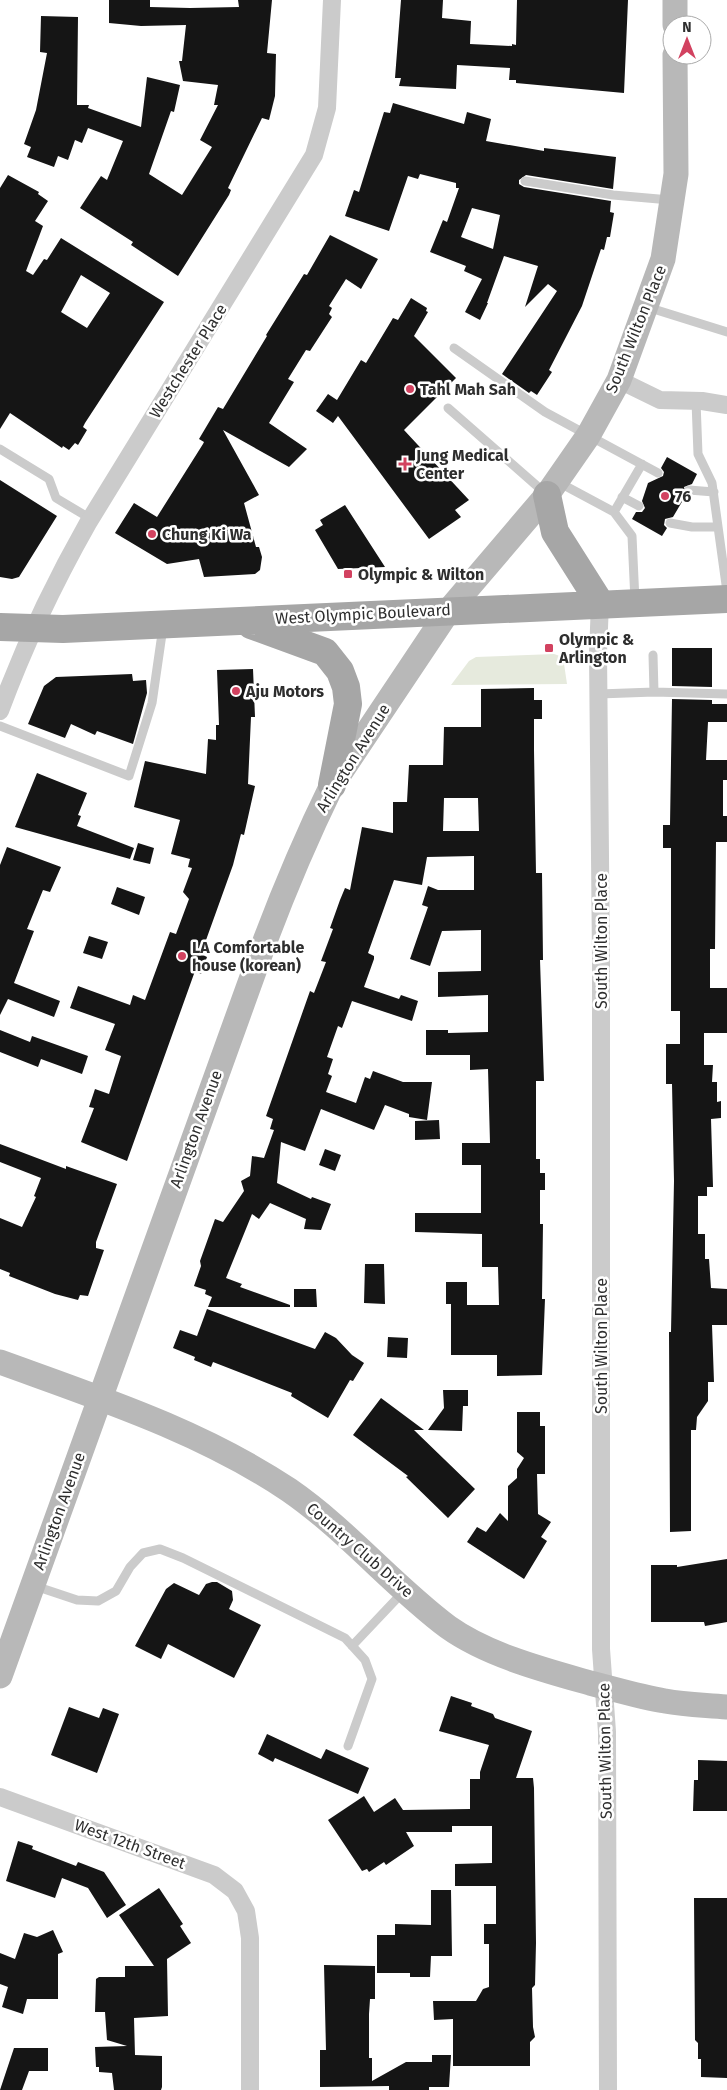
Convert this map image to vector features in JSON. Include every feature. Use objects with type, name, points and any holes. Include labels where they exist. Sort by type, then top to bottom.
[{"type":"main road","points":[[675,0],[675,15]]},
{"type":"main road","name":"South Wilton Place","points":[[449,610],[552,488],[588,436],[619,380],[663,259],[676,174],[676,65]]},
{"type":"main road","points":[[552,488],[555,532],[600,603]]},
{"type":"main road","name":"West Olympic Boulevard","points":[[0,628],[63,629],[600,603],[727,599]]},
{"type":"main road","name":"Arlington Avenue","points":[[0,1676],[265,941],[294,867],[332,785],[449,610]]},
{"type":"main road","points":[[240,621],[325,652],[340,671],[346,687],[348,704],[332,785]]},
{"type":"main road","name":"Country Club Drive","points":[[0,1362],[100,1398],[211,1444],[290,1490],[351,1540],[449,1628],[490,1650],[537,1668],[665,1701],[727,1707]]},
{"type":"street","name":"Westchester Place","points":[[0,710],[62,568],[90,519],[314,155],[327,108],[332,0]]},
{"type":"street","points":[[619,380],[660,400],[696,401],[727,405]]},
{"type":"street","name":"South Wilton Place","points":[[600,603],[601,1649],[607,1732],[608,2090]]},
{"type":"street","name":"West 12th Street","points":[[0,1797],[214,1875],[234,1890],[246,1911],[250,1938],[250,2090]]},
{"type":"lane","points":[[525,181],[613,195],[673,201]]},
{"type":"lane","points":[[647,307],[727,332]]},
{"type":"lane","points":[[454,348],[545,412],[658,473]]},
{"type":"lane","points":[[696,401],[698,454],[712,483],[714,492],[727,592]]},
{"type":"lane","points":[[448,408],[552,488],[614,512],[632,536],[635,602]]},
{"type":"lane","points":[[0,449],[49,479],[56,498],[90,519]]},
{"type":"lane","points":[[614,512],[642,464]]},
{"type":"lane","points":[[689,490],[714,492]]},
{"type":"lane","points":[[622,498],[639,506]]},
{"type":"lane","points":[[670,523],[692,527],[718,527]]},
{"type":"lane","points":[[0,726],[129,776],[152,704],[163,624]]},
{"type":"lane","points":[[653,655],[654,692]]},
{"type":"lane","points":[[599,694],[654,692],[727,694]]},
{"type":"lane","points":[[33,1585],[77,1600],[98,1600],[116,1591],[130,1566],[144,1553],[160,1549],[183,1558],[345,1638],[365,1660],[372,1679],[348,1746]]},
{"type":"lane","points":[[352,1646],[406,1589]]},
{"type":"shaded area","points":[[554,654],[563,657],[567,684],[451,685],[469,661],[476,657]]},
{"type":"building","points":[[109,0],[150,0],[150,7],[190,8],[239,7],[238,0],[272,0],[267,53],[276,54],[275,96],[269,120],[262,118],[228,188],[231,190],[229,195],[178,276],[131,245],[133,242],[80,208],[101,176],[107,180],[123,141],[88,128],[82,143],[75,140],[68,160],[58,156],[54,167],[27,157],[31,147],[24,144],[36,110],[47,53],[40,52],[41,16],[78,17],[77,105],[89,105],[88,108],[141,127],[147,77],[180,85],[174,112],[171,111],[149,174],[182,195],[212,147],[200,140],[218,105],[214,105],[218,85],[183,81],[179,61],[182,61],[186,25],[141,26],[109,23]]},
{"type":"building","points":[[401,0],[443,0],[442,18],[471,21],[470,44],[512,46],[512,44],[516,45],[517,0],[628,0],[624,93],[516,83],[516,80],[509,80],[510,68],[457,65],[456,89],[399,86],[401,78],[395,78]]},
{"type":"building","points":[[393,103],[464,124],[467,112],[491,119],[486,141],[544,151],[544,148],[616,157],[613,189],[526,175],[519,180],[519,184],[524,187],[611,201],[610,212],[614,213],[610,237],[607,237],[604,250],[601,249],[582,306],[549,370],[552,372],[537,395],[531,391],[529,393],[502,374],[557,291],[548,284],[525,307],[538,266],[504,256],[488,303],[480,320],[465,312],[482,279],[464,271],[466,266],[430,252],[443,220],[447,222],[459,188],[456,188],[456,183],[420,174],[418,179],[408,176],[389,231],[345,216],[354,190],[359,192],[384,112],[390,113]],"holes":[[[472,208],[500,215],[493,249],[461,237]]]},
{"type":"building","points":[[8,175],[39,192],[38,194],[48,201],[35,221],[43,226],[26,271],[33,275],[44,259],[47,260],[61,238],[164,302],[85,423],[83,427],[87,430],[78,445],[75,443],[69,450],[63,446],[62,448],[10,413],[0,429],[0,188]],"holes":[[[81,275],[110,293],[87,328],[61,312]]]},
{"type":"building","points":[[330,235],[378,259],[361,289],[346,279],[329,306],[332,308],[329,314],[332,317],[310,351],[306,350],[288,379],[294,382],[269,423],[307,449],[289,467],[223,430],[259,495],[244,503],[256,547],[259,547],[262,557],[260,570],[255,574],[204,577],[199,559],[167,564],[115,533],[134,503],[157,517],[203,444],[204,442],[199,439],[218,407],[223,409],[266,335],[304,274],[307,275]]},
{"type":"building","points":[[411,298],[427,308],[426,311],[428,312],[414,336],[456,378],[404,430],[469,500],[455,510],[461,517],[429,539],[338,416],[333,423],[316,411],[328,394],[337,400],[361,360],[366,363],[393,318],[398,320]]},
{"type":"building","points":[[667,457],[697,474],[692,484],[684,487],[686,495],[673,517],[665,519],[664,525],[667,528],[662,536],[632,519],[636,512],[642,512],[645,508],[642,501],[648,483],[663,476],[664,472],[661,468]]},
{"type":"building","points":[[0,480],[57,516],[19,577],[12,579],[0,577]]},
{"type":"building","points":[[345,505],[385,567],[338,569],[315,530],[323,525],[320,520]]},
{"type":"building","points":[[672,648],[712,648],[712,687],[672,686]]},
{"type":"building","points":[[253,669],[255,717],[251,717],[248,784],[255,786],[244,835],[241,834],[233,865],[201,954],[207,957],[201,974],[195,971],[127,1161],[81,1142],[94,1108],[89,1107],[95,1089],[109,1094],[121,1056],[105,1050],[115,1024],[70,1008],[78,986],[130,1005],[133,995],[145,1000],[170,932],[176,934],[189,899],[183,892],[192,868],[188,867],[190,859],[171,854],[180,820],[134,807],[145,761],[206,774],[208,739],[216,740],[216,725],[219,725],[217,670]]},
{"type":"building","points":[[132,674],[133,681],[146,680],[147,693],[133,744],[97,731],[95,735],[71,724],[65,738],[28,724],[44,686],[56,677]]},
{"type":"building","points":[[534,688],[534,700],[542,700],[542,719],[534,719],[534,750],[536,873],[542,873],[543,960],[540,960],[544,1081],[536,1081],[536,1159],[540,1159],[540,1173],[545,1173],[545,1190],[540,1190],[540,1224],[543,1224],[542,1299],[545,1299],[542,1375],[497,1376],[497,1355],[451,1355],[451,1304],[446,1304],[446,1282],[467,1282],[467,1305],[499,1305],[498,1267],[482,1267],[482,1234],[415,1232],[415,1213],[481,1213],[481,1165],[462,1165],[462,1143],[490,1143],[488,1069],[470,1070],[470,1055],[426,1055],[426,1030],[448,1030],[448,1033],[488,1032],[488,995],[438,997],[438,972],[481,971],[481,930],[442,931],[430,966],[410,959],[428,907],[422,905],[428,886],[438,890],[474,890],[474,856],[427,857],[422,885],[394,880],[368,953],[374,956],[374,959],[364,987],[399,999],[401,995],[418,1001],[412,1021],[352,1001],[342,1028],[338,1026],[327,1057],[333,1059],[328,1074],[332,1076],[326,1092],[356,1103],[365,1077],[370,1079],[373,1071],[403,1082],[432,1082],[427,1120],[409,1117],[409,1114],[385,1105],[374,1130],[321,1109],[305,1151],[281,1142],[277,1183],[311,1199],[312,1197],[331,1204],[321,1230],[304,1229],[306,1219],[270,1203],[259,1219],[252,1214],[226,1278],[242,1284],[240,1287],[290,1305],[290,1307],[208,1307],[212,1297],[205,1294],[206,1290],[194,1286],[201,1266],[200,1261],[215,1219],[223,1222],[244,1191],[241,1181],[250,1176],[252,1156],[264,1158],[274,1130],[270,1129],[273,1119],[266,1116],[310,991],[314,993],[326,962],[321,961],[333,929],[330,928],[340,900],[345,888],[350,890],[362,827],[393,833],[393,802],[407,802],[409,765],[443,765],[444,727],[481,727],[481,689]],"holes":[[[444,798],[478,798],[479,831],[443,831]]]},
{"type":"building","points":[[672,699],[712,700],[712,704],[727,704],[727,722],[708,722],[706,760],[727,760],[727,780],[723,780],[723,816],[727,816],[727,842],[716,842],[715,949],[710,949],[710,988],[727,988],[727,1033],[704,1033],[704,1065],[713,1065],[712,1082],[717,1082],[717,1102],[721,1101],[721,1118],[711,1119],[713,1187],[707,1187],[707,1196],[698,1196],[698,1234],[705,1234],[705,1259],[709,1259],[711,1288],[727,1289],[727,1325],[712,1325],[714,1382],[708,1382],[708,1401],[697,1417],[696,1430],[691,1430],[691,1531],[670,1532],[669,1332],[671,1332],[674,1181],[672,1084],[666,1084],[666,1044],[680,1044],[680,1011],[671,1011],[671,848],[663,848],[663,825],[670,825]]},
{"type":"building","points":[[37,773],[87,793],[78,815],[81,816],[77,826],[134,848],[130,859],[15,827]]},
{"type":"building","points":[[138,843],[154,848],[150,864],[133,860]]},
{"type":"building","points":[[7,847],[61,867],[50,892],[43,890],[27,929],[34,931],[14,983],[60,1001],[54,1017],[8,999],[0,1015],[0,865]]},
{"type":"building","points":[[117,887],[145,897],[139,915],[111,904]]},
{"type":"building","points":[[89,936],[108,942],[102,959],[83,953]]},
{"type":"building","points":[[0,1030],[30,1042],[32,1036],[88,1056],[82,1074],[41,1059],[38,1067],[0,1052]]},
{"type":"building","points":[[439,1120],[440,1139],[415,1140],[415,1121]]},
{"type":"building","points":[[0,1144],[66,1169],[66,1166],[117,1184],[96,1242],[96,1248],[104,1250],[88,1296],[80,1295],[78,1300],[55,1294],[9,1276],[10,1273],[0,1269],[0,1218],[22,1227],[36,1197],[34,1196],[41,1178],[0,1162]]},
{"type":"building","points":[[325,1149],[341,1155],[335,1171],[319,1165]]},
{"type":"building","points":[[365,1264],[384,1264],[385,1304],[364,1303]]},
{"type":"building","points":[[294,1289],[316,1289],[317,1307],[294,1307]]},
{"type":"building","points":[[207,1309],[315,1349],[325,1332],[336,1338],[352,1355],[364,1363],[353,1381],[350,1380],[328,1418],[291,1396],[292,1393],[213,1362],[211,1367],[194,1360],[195,1357],[173,1348],[180,1330],[197,1336]]},
{"type":"building","points":[[388,1337],[408,1338],[407,1358],[387,1357]]},
{"type":"building","points":[[443,1390],[468,1390],[468,1406],[463,1406],[462,1431],[428,1430],[444,1408]]},
{"type":"building","points":[[381,1398],[424,1430],[414,1430],[475,1489],[448,1518],[406,1477],[408,1476],[353,1435]]},
{"type":"building","points":[[517,1412],[540,1412],[540,1426],[545,1426],[545,1474],[537,1474],[538,1514],[551,1522],[541,1537],[547,1541],[524,1579],[467,1542],[477,1527],[486,1532],[500,1513],[508,1521],[508,1486],[517,1478],[517,1469],[524,1458],[517,1452]]},
{"type":"building","points":[[727,1559],[727,1622],[705,1626],[704,1622],[651,1622],[651,1565],[677,1565],[677,1567]]},
{"type":"building","points":[[217,1582],[232,1591],[233,1600],[229,1609],[261,1625],[234,1678],[168,1644],[161,1659],[135,1646],[166,1589],[174,1583],[199,1595],[206,1584]]},
{"type":"building","points":[[451,1696],[472,1703],[471,1706],[493,1714],[495,1718],[532,1731],[516,1778],[533,1778],[534,1788],[536,1943],[535,1985],[532,1988],[535,2037],[530,2042],[530,2066],[453,2066],[453,2019],[434,2020],[433,2001],[476,2001],[483,1989],[489,1987],[489,1944],[484,1944],[484,1924],[496,1924],[496,1886],[455,1886],[455,1864],[492,1863],[492,1826],[452,1826],[452,1832],[406,1832],[414,1846],[386,1865],[384,1862],[369,1872],[367,1869],[362,1871],[328,1820],[364,1796],[374,1812],[395,1798],[403,1810],[470,1809],[470,1779],[480,1779],[480,1772],[489,1745],[439,1731]]},
{"type":"building","points":[[69,1707],[99,1718],[103,1708],[119,1714],[97,1773],[51,1755]]},
{"type":"building","points":[[267,1734],[321,1759],[326,1749],[369,1768],[358,1794],[275,1758],[273,1762],[258,1754]]},
{"type":"building","points":[[698,1760],[727,1761],[727,1811],[693,1811],[694,1780],[698,1780]]},
{"type":"building","points":[[18,1841],[33,1846],[32,1849],[76,1866],[78,1862],[104,1872],[126,1905],[107,1918],[88,1888],[62,1878],[55,1898],[6,1881]]},
{"type":"building","points":[[159,1888],[183,1924],[180,1926],[191,1943],[167,1959],[168,2016],[134,2018],[135,2055],[162,2056],[162,2087],[161,2090],[114,2090],[112,2073],[99,2072],[99,2067],[96,2067],[95,2047],[127,2046],[107,2040],[105,2012],[95,2012],[96,1979],[99,1977],[125,1977],[125,1966],[154,1966],[119,1915]]},
{"type":"building","points":[[431,1890],[451,1890],[452,1956],[431,1956],[430,1977],[410,1977],[410,1973],[377,1973],[377,1935],[395,1935],[395,1924],[431,1925]]},
{"type":"building","points":[[694,1898],[727,1898],[727,2078],[701,2077],[701,2059],[698,2059],[698,2043],[695,2040]]},
{"type":"building","points":[[53,1930],[63,1952],[58,1954],[58,1999],[27,1999],[23,2014],[2,2007],[8,1987],[0,1984],[0,1953],[15,1959],[24,1933],[37,1937]]},
{"type":"building","points":[[324,1965],[375,1966],[375,1999],[370,1999],[369,2014],[369,2058],[372,2058],[372,2081],[406,2062],[432,2062],[432,2055],[451,2055],[449,2087],[429,2087],[429,2090],[389,2090],[389,2086],[320,2087],[320,2050],[326,2050]]},
{"type":"building","points":[[14,2048],[48,2048],[48,2071],[29,2071],[22,2090],[0,2090]]},
{"type":"place","name":"Tahl Mah Sah","points":[[410,389]]},
{"type":"place","name":"Jung Medical Center","points":[[405,464]]},
{"type":"place","name":"76","points":[[665,496]]},
{"type":"place","name":"Chung Ki Wa","points":[[152,534]]},
{"type":"place","name":"Olympic & Wilton","points":[[348,574]]},
{"type":"place","name":"Olympic & Arlington","points":[[549,648]]},
{"type":"place","name":"Aju Motors","points":[[236,691]]},
{"type":"place","name":"LA Comfortable house (korean)","points":[[182,956]]}]
